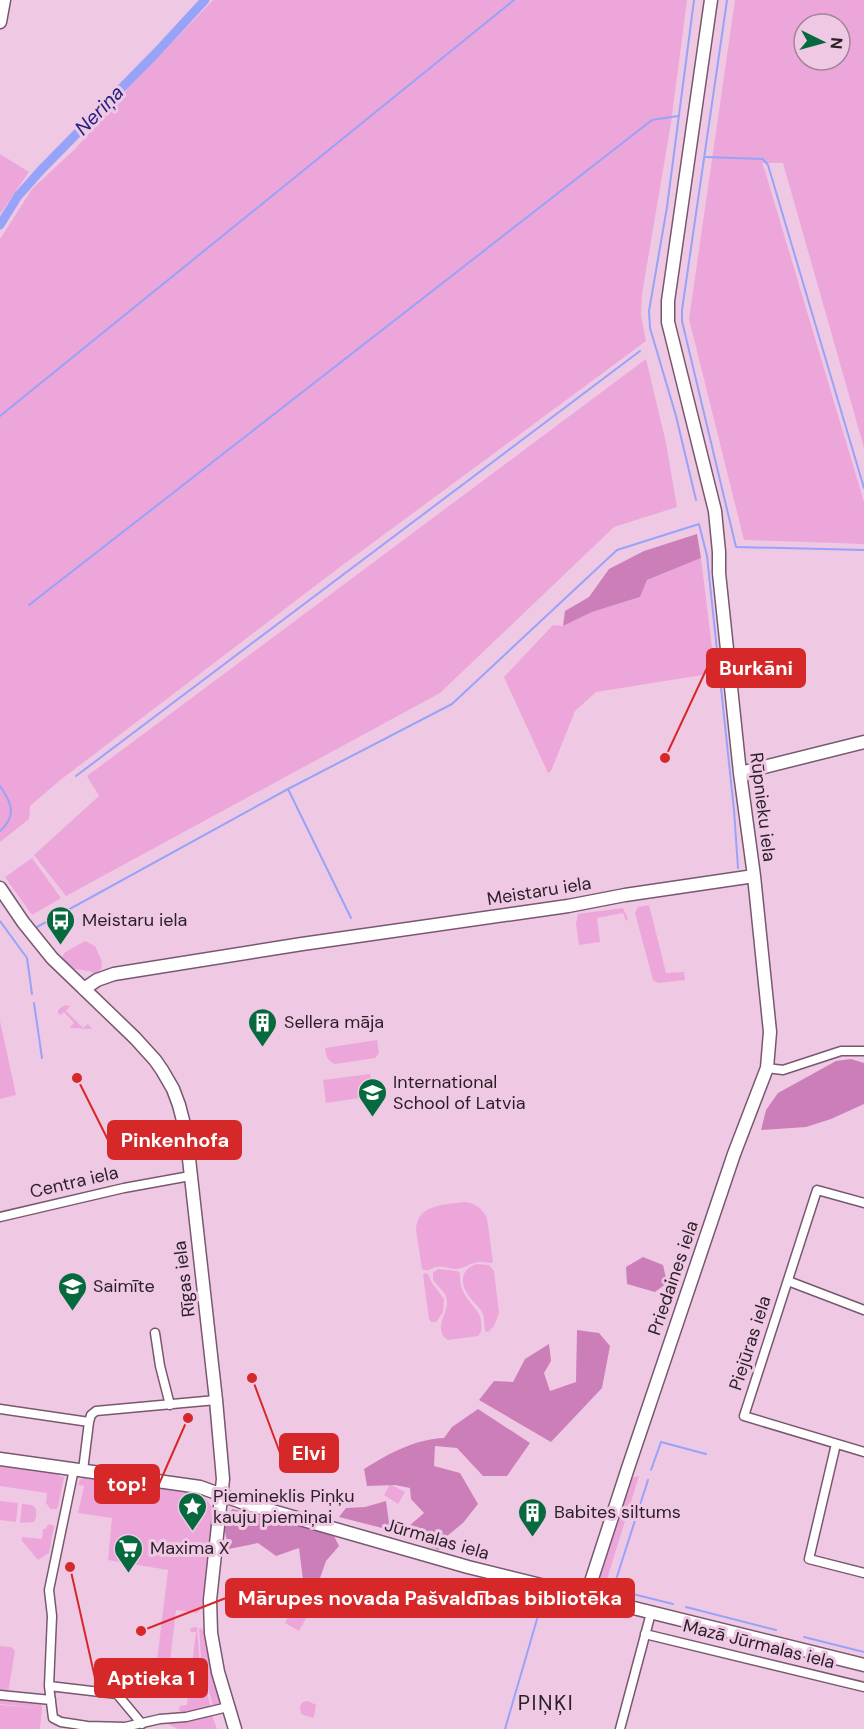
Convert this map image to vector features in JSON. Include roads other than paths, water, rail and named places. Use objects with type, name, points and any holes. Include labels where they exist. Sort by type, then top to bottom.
[{"type":"street","points":[[0,22],[4,0]]},
{"type":"street","name":"Rūpnieku iela","points":[[711,0],[668,301],[668,322],[715,511],[719,552],[718,573],[770,1032],[767,1068]]},
{"type":"street","points":[[740,773],[864,742]]},
{"type":"street","name":"Meistaru iela","points":[[84,989],[97,980],[114,974],[754,876]]},
{"type":"street","name":"Rīgas iela","points":[[0,888],[23,922],[52,958],[141,1044],[162,1070],[182,1116],[186,1132],[223,1479],[211,1584],[210,1623],[215,1658],[235,1729]]},
{"type":"street","points":[[767,1068],[783,1070],[841,1051],[864,1051]]},
{"type":"street","name":"Priedaines iela","points":[[586,1597],[727,1175],[767,1068]]},
{"type":"street","name":"Centra iela","points":[[0,1217],[123,1188],[190,1176]]},
{"type":"street","name":"Piejūras iela","points":[[864,1203],[817,1190],[744,1416],[864,1452]]},
{"type":"street","points":[[788,1281],[864,1310]]},
{"type":"street","points":[[155,1333],[160,1366],[170,1405]]},
{"type":"street","points":[[216,1401],[96,1411],[91,1415],[49,1590],[50,1686],[54,1720],[87,1728],[125,1728],[160,1719],[186,1717],[228,1707]]},
{"type":"street","points":[[0,1409],[89,1422]]},
{"type":"street","points":[[836,1444],[809,1559],[864,1573]]},
{"type":"street","name":"Jūrmalas iela","points":[[0,1459],[200,1487],[244,1503],[468,1567],[864,1665]]},
{"type":"street","points":[[620,1729],[651,1613]]},
{"type":"street","name":"Mazā Jūrmalas iela","points":[[645,1634],[864,1687]]},
{"type":"street","points":[[50,1686],[117,1694],[142,1724]]},
{"type":"street","points":[[0,1695],[51,1700]]},
{"type":"waterway","name":"Neriņa","points":[[0,225],[18,196],[42,169],[205,0]]},
{"type":"waterway","points":[[0,416],[514,0]]},
{"type":"waterway","points":[[694,0],[667,207],[649,311],[650,328],[676,416],[696,500]]},
{"type":"waterway","points":[[727,0],[682,321],[736,547],[864,550]]},
{"type":"waterway","points":[[29,605],[652,120],[678,116]]},
{"type":"waterway","points":[[706,157],[763,159],[768,165],[864,488]]},
{"type":"waterway","points":[[76,776],[640,351]]},
{"type":"waterway","points":[[37,927],[288,789],[452,704],[617,550],[699,524],[707,556],[738,868]]},
{"type":"waterway","points":[[0,786],[11,809],[9,820],[0,831]]},
{"type":"waterway","points":[[288,789],[351,918]]},
{"type":"waterway","points":[[0,921],[27,958],[32,994]]},
{"type":"waterway","points":[[34,1003],[42,1058]]},
{"type":"waterway","points":[[651,1470],[661,1442],[706,1454]]},
{"type":"waterway","points":[[648,1480],[613,1589],[673,1604]]},
{"type":"waterway","points":[[505,1729],[542,1602]]},
{"type":"waterway","points":[[686,1607],[776,1630]]},
{"type":"waterway","points":[[804,1637],[864,1652]]},
{"type":"place","name":"Burkāni","points":[[665,758]]},
{"type":"place","name":"Meistaru iela","points":[[61,946]]},
{"type":"place","name":"Sellera māja","points":[[263,1048]]},
{"type":"place","name":"Pinkenhofa","points":[[77,1078]]},
{"type":"place","name":"International School of Latvia","points":[[372,1118]]},
{"type":"place","name":"Saimīte","points":[[72,1312]]},
{"type":"place","name":"Elvi","points":[[252,1378]]},
{"type":"place","name":"top!","points":[[188,1418]]},
{"type":"place","name":"Piemineklis Piņķu kauju piemiņai","points":[[192,1532]]},
{"type":"place","name":"Babites siltums","points":[[533,1538]]},
{"type":"place","name":"Aptieka 1","points":[[70,1567]]},
{"type":"place","name":"Maxima X","points":[[129,1574]]},
{"type":"place","name":"Mārupes novada Pašvaldības bibliotēka","points":[[141,1631]]},
{"type":"district","name":"PIŅĶI","points":[[546,1703]]}]
